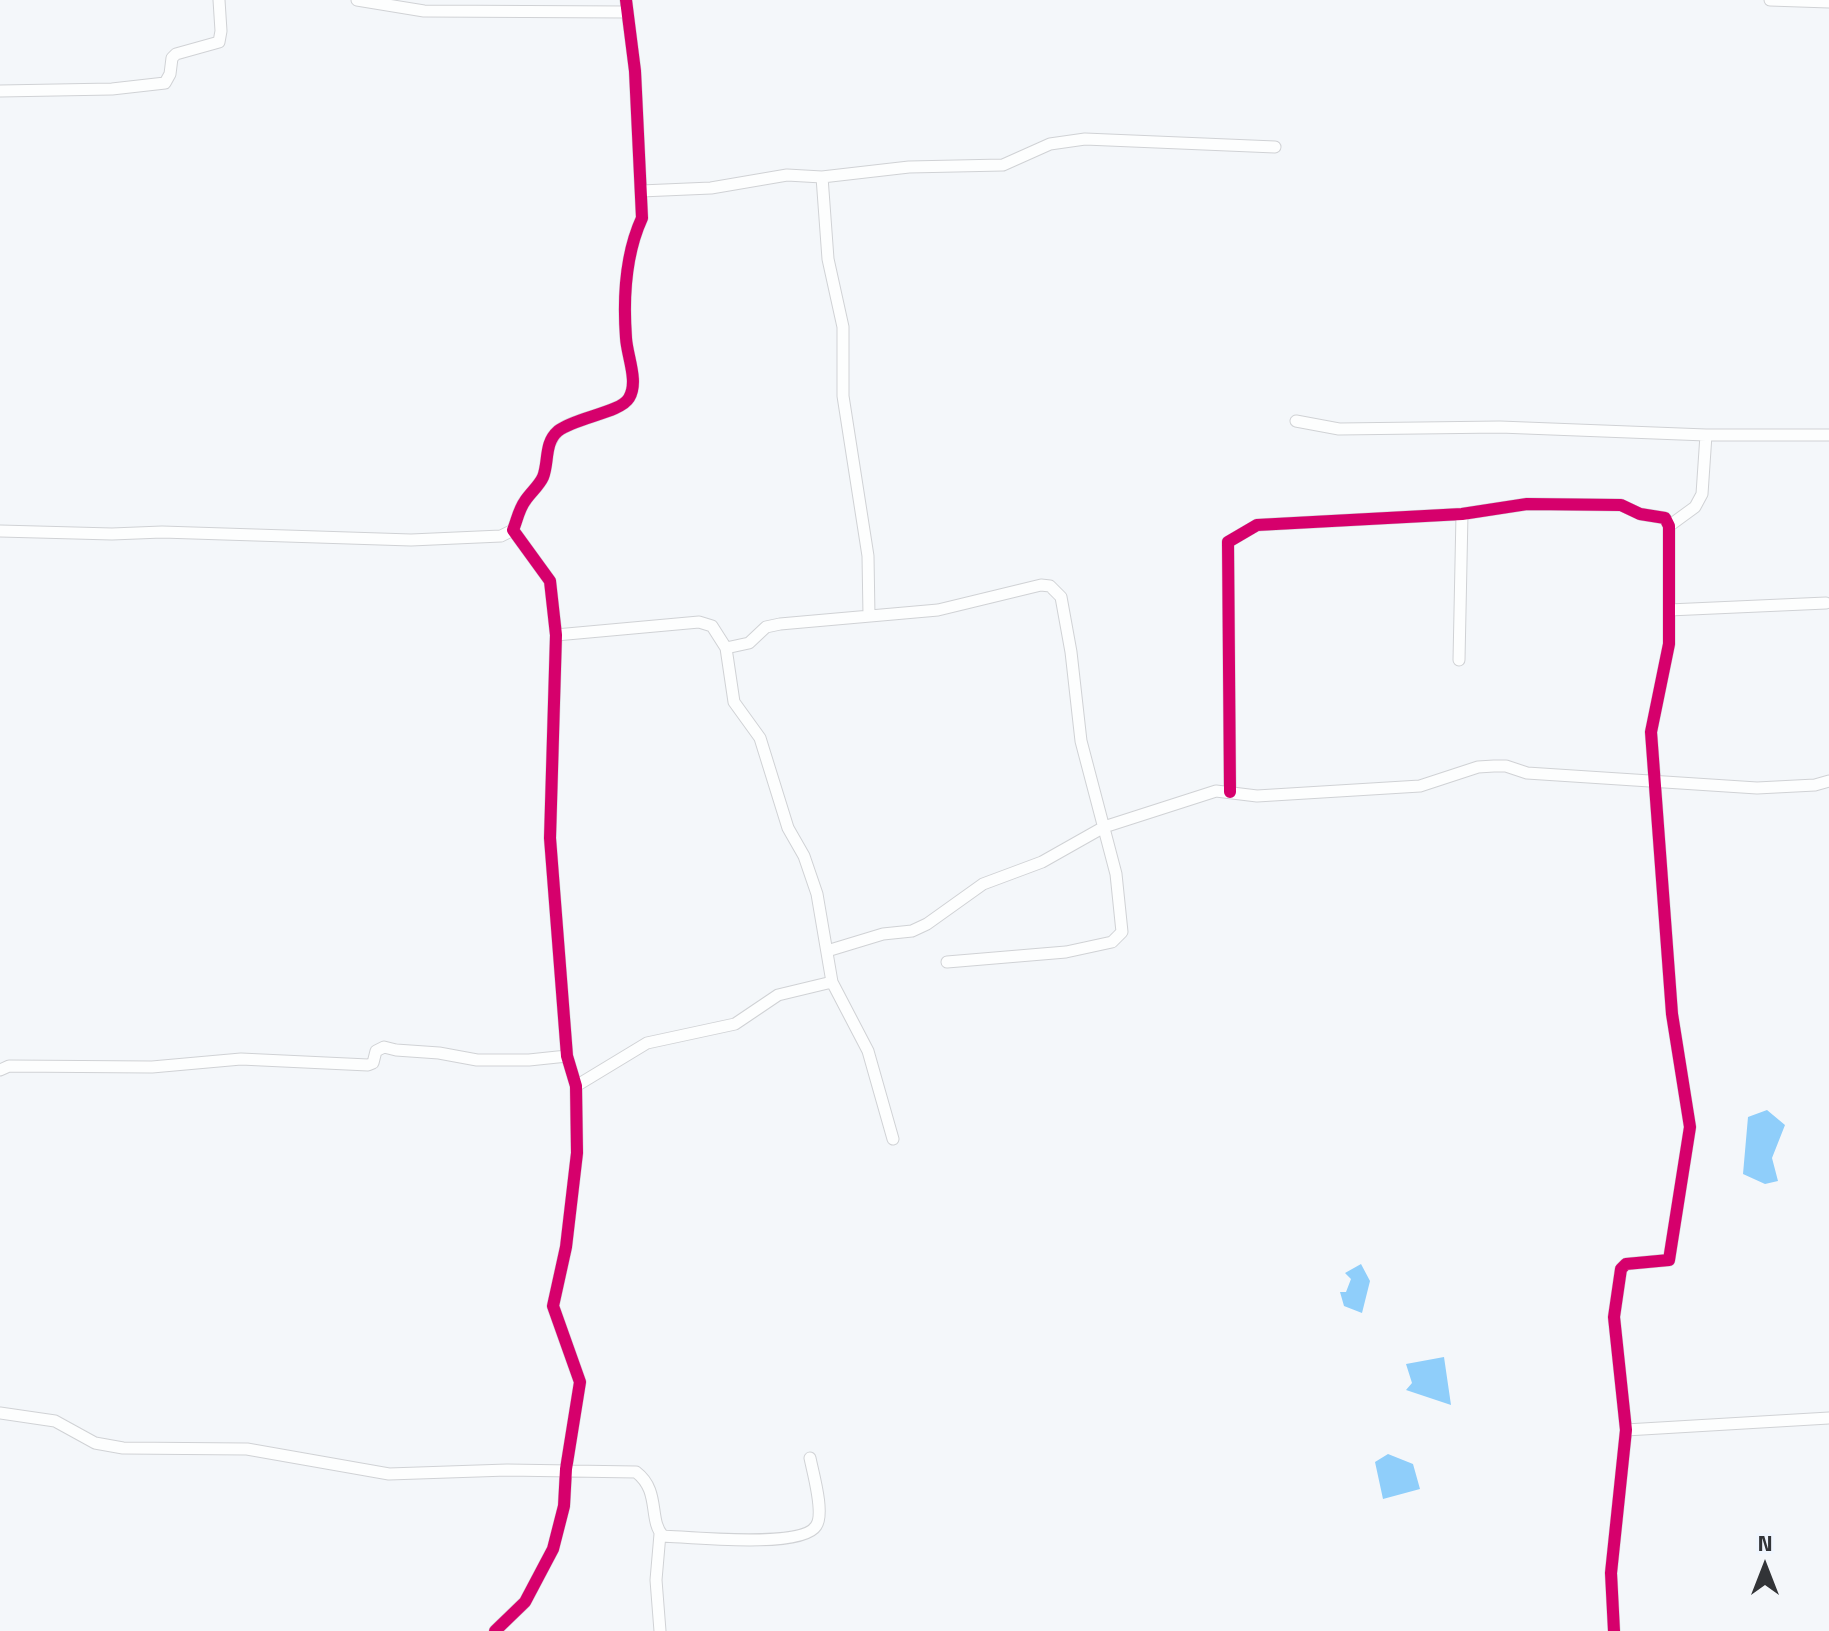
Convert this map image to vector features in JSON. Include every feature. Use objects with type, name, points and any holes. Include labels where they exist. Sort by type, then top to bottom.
[{"type":"street","points":[[0,91],[112,89],[165,83],[172,58],[219,42],[219,0]]},
{"type":"street","points":[[0,531],[162,532],[411,540],[501,536],[513,530],[522,504],[542,480],[548,445],[556,433],[579,418],[621,407],[630,396],[632,380],[626,339],[625,286],[632,239],[642,218],[635,71],[626,6],[424,11],[357,0]]},
{"type":"street","points":[[1770,0],[1829,2]]},
{"type":"street","points":[[641,191],[711,188],[787,175],[822,177],[909,167],[1003,165],[1050,144],[1085,139],[1275,147]]},
{"type":"street","points":[[822,177],[828,259],[843,327],[843,396],[868,556],[869,616]]},
{"type":"street","points":[[1296,421],[1339,429],[1500,427],[1706,435],[1829,435]]},
{"type":"street","points":[[1669,526],[1695,507],[1702,494],[1706,435]]},
{"type":"street","points":[[1230,792],[1228,542],[1257,525],[1462,514],[1527,504],[1621,505],[1640,514],[1665,518],[1669,526],[1669,644],[1651,732],[1672,1014],[1690,1127],[1669,1260],[1626,1264],[1621,1269],[1614,1317],[1626,1430],[1611,1573],[1614,1631]]},
{"type":"street","points":[[1459,660],[1462,514]]},
{"type":"street","points":[[495,1631],[525,1602],[553,1549],[564,1506],[566,1469],[580,1382],[553,1306],[566,1247],[577,1153],[576,1086],[567,1056],[550,838],[556,635],[550,581],[513,530]]},
{"type":"street","points":[[726,648],[749,643],[766,627],[938,610],[1041,585],[1050,586],[1061,597],[1081,741],[1116,874],[1122,932],[1112,942],[1066,952],[947,962]]},
{"type":"street","points":[[1669,610],[1826,603]]},
{"type":"street","points":[[556,635],[699,622],[712,626],[726,648],[734,702],[760,738],[788,828],[804,856],[817,894],[832,982],[868,1051],[893,1139]]},
{"type":"street","points":[[827,951],[883,934],[912,931],[927,924],[983,884],[1042,862],[1104,827],[1216,791],[1257,796],[1420,786],[1478,767],[1494,766],[1506,766],[1527,773],[1757,788],[1815,785],[1829,781]]},
{"type":"street","points":[[576,1086],[647,1043],[735,1024],[778,995],[832,982]]},
{"type":"street","points":[[0,1070],[9,1066],[152,1067],[241,1059],[368,1065],[373,1063],[376,1051],[384,1047],[477,1060],[567,1056]]},
{"type":"street","points":[[0,1413],[55,1421],[95,1443],[123,1448],[247,1449],[389,1474],[566,1469],[636,1472],[644,1478],[653,1497],[660,1534],[656,1580],[660,1631]]},
{"type":"street","points":[[1626,1430],[1829,1418]]},
{"type":"street","points":[[660,1534],[770,1541],[810,1531],[818,1522],[818,1502],[810,1458]]},
{"type":"water","points":[[1767,1110],[1785,1125],[1772,1158],[1778,1181],[1765,1184],[1743,1174],[1748,1117]]},
{"type":"water","points":[[1361,1264],[1370,1281],[1362,1313],[1344,1306],[1340,1292],[1346,1292],[1351,1279],[1345,1273]]},
{"type":"water","points":[[1444,1357],[1451,1405],[1406,1390],[1412,1383],[1406,1364]]},
{"type":"water","points":[[1388,1454],[1413,1464],[1420,1489],[1383,1499],[1375,1462]]},
{"type":"cycle path","points":[[495,1631],[525,1602],[553,1549],[564,1506],[566,1469],[580,1382],[553,1306],[566,1247],[577,1153],[576,1086],[567,1056],[550,838],[556,635],[550,581],[513,530],[523,504],[543,477],[549,447],[558,431],[617,408],[632,392],[625,292],[632,247],[642,218],[635,71],[626,0]]},
{"type":"cycle path","points":[[1230,792],[1228,542],[1257,525],[1462,514],[1527,504],[1621,505],[1640,514],[1665,518],[1669,526],[1669,644],[1651,732],[1672,1014],[1690,1127],[1669,1260],[1626,1264],[1621,1269],[1614,1317],[1626,1430],[1611,1573],[1614,1631]]}]
